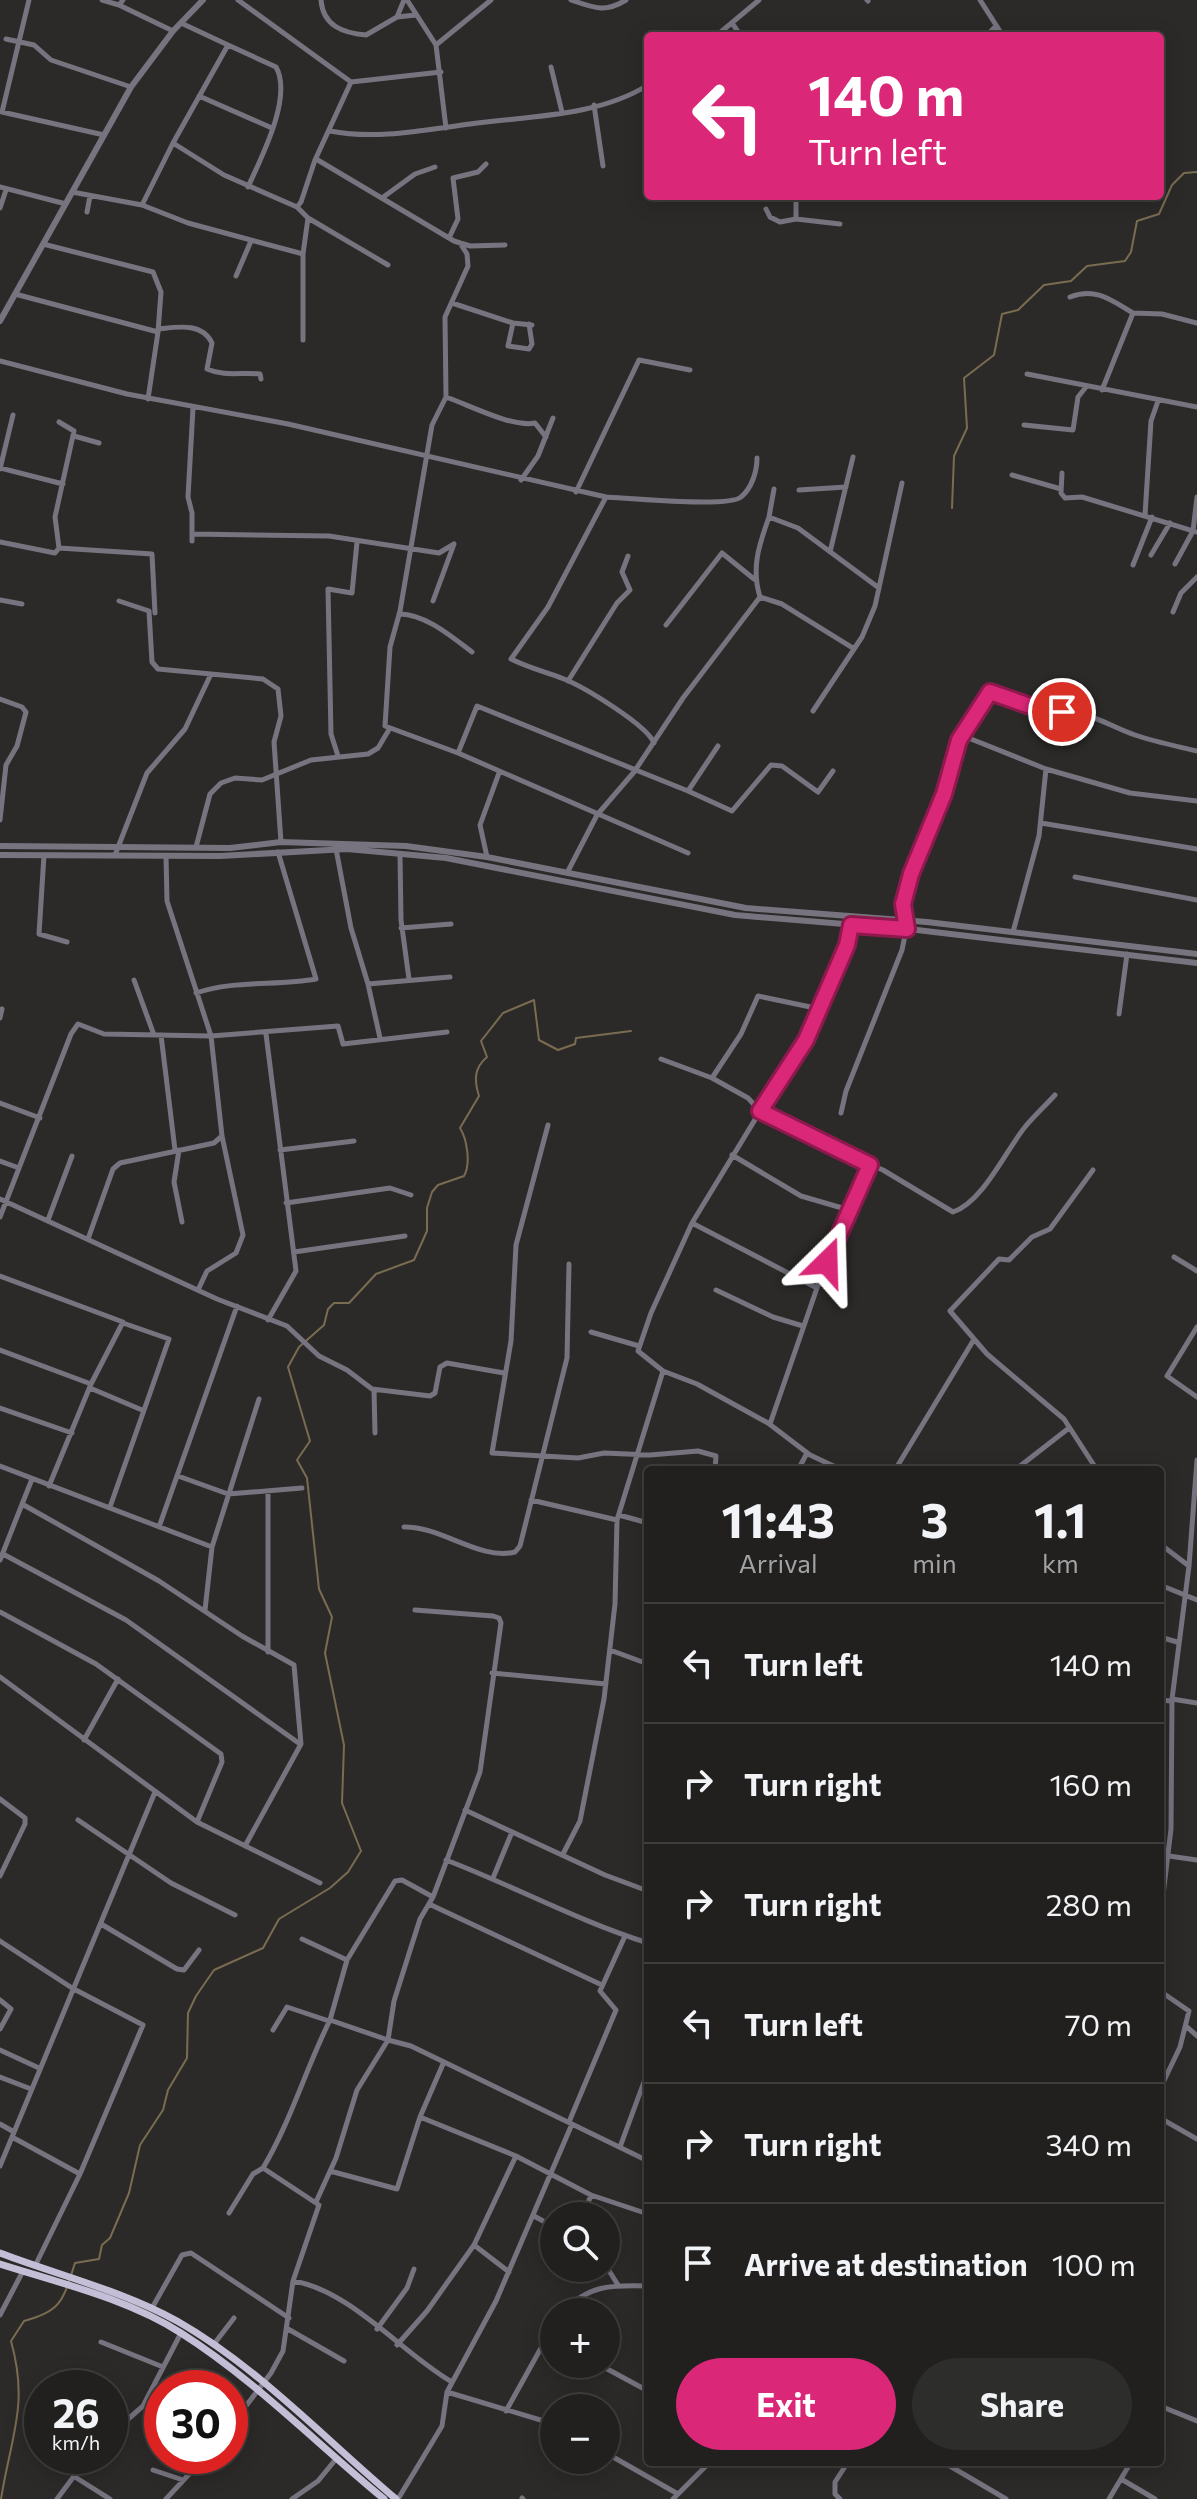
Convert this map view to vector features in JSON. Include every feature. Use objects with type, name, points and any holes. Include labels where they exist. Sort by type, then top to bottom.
[{"type":"main road","points":[[0,2253],[61,2280]]},
{"type":"main road","points":[[0,2264],[152,2308],[213,2345],[384,2499]]},
{"type":"main road","points":[[76,2285],[181,2333],[259,2387],[397,2499]]},
{"type":"street","points":[[29,0],[2,112],[105,136]]},
{"type":"street","points":[[102,0],[121,3],[173,31]]},
{"type":"street","points":[[0,321],[131,87],[173,31],[203,0]]},
{"type":"street","points":[[238,0],[351,82],[441,72]]},
{"type":"street","points":[[321,0],[324,17],[331,25],[355,34],[366,35],[397,17],[416,15]]},
{"type":"street","points":[[397,17],[406,0],[436,45],[446,128]]},
{"type":"street","points":[[436,45],[491,0]]},
{"type":"street","points":[[571,0],[610,10],[626,0]]},
{"type":"street","points":[[721,32],[759,0]]},
{"type":"street","points":[[980,0],[1000,32]]},
{"type":"street","points":[[180,23],[276,67],[280,74],[280,94],[272,128],[248,187]]},
{"type":"street","points":[[732,23],[738,32]]},
{"type":"street","points":[[990,32],[996,26]]},
{"type":"street","points":[[6,39],[17,44],[34,45],[51,60],[131,87]]},
{"type":"street","points":[[142,205],[228,45]]},
{"type":"street","points":[[551,67],[562,112]]},
{"type":"street","points":[[297,207],[351,82]]},
{"type":"street","points":[[330,131],[354,136],[446,128],[562,112],[635,93],[644,87]]},
{"type":"street","points":[[199,96],[272,128]]},
{"type":"street","points":[[594,105],[603,166]]},
{"type":"street","points":[[173,143],[248,187],[297,207],[308,218],[388,265]]},
{"type":"street","points":[[316,159],[449,238],[460,243],[505,245]]},
{"type":"street","points":[[449,238],[458,219],[453,178],[478,172],[486,164]]},
{"type":"street","points":[[382,198],[415,174],[435,167]]},
{"type":"street","points":[[0,208],[3,189],[40,195],[66,204]]},
{"type":"street","points":[[72,192],[142,205],[188,223],[303,254]]},
{"type":"street","points":[[87,212],[90,196]]},
{"type":"street","points":[[796,200],[796,219]]},
{"type":"street","points":[[766,209],[770,217],[780,222],[796,219],[840,224]]},
{"type":"street","points":[[303,340],[303,254],[308,218]]},
{"type":"street","points":[[236,276],[251,241]]},
{"type":"street","points":[[196,847],[213,788],[235,778],[257,781],[311,760],[375,751],[387,729],[390,647],[399,614],[432,425],[446,397],[445,317],[468,266],[467,254],[460,243]]},
{"type":"street","points":[[43,244],[153,272],[161,292],[148,399]]},
{"type":"street","points":[[1070,297],[1084,292],[1100,293],[1133,313],[1162,314],[1197,323]]},
{"type":"street","points":[[15,294],[158,330],[181,327],[202,331],[212,343],[207,369],[222,375],[240,371],[260,374],[261,379]]},
{"type":"street","points":[[452,303],[481,309],[513,323],[530,325],[532,344],[529,349],[508,346],[513,323]]},
{"type":"street","points":[[1102,390],[1133,313]]},
{"type":"street","points":[[576,492],[639,360],[690,370]]},
{"type":"street","points":[[0,361],[148,399],[288,424],[521,480],[606,497],[721,503],[740,499],[751,485],[757,458]]},
{"type":"street","points":[[1027,374],[1197,407]]},
{"type":"street","points":[[1024,425],[1073,430],[1078,397],[1086,387]]},
{"type":"street","points":[[446,397],[512,422],[535,423],[546,437]]},
{"type":"street","points":[[1133,565],[1148,516],[1151,421],[1158,401]]},
{"type":"street","points":[[193,408],[188,497],[192,538],[274,533],[439,553],[454,544],[433,601]]},
{"type":"street","points":[[13,415],[0,469],[63,484]]},
{"type":"street","points":[[521,480],[546,437],[553,418]]},
{"type":"street","points":[[0,542],[55,553],[59,548],[55,521],[74,431],[59,422]]},
{"type":"street","points":[[74,436],[99,443]]},
{"type":"street","points":[[830,552],[853,457]]},
{"type":"street","points":[[1062,473],[1061,489],[1065,498],[1082,497],[1124,513],[1148,516],[1195,532]]},
{"type":"street","points":[[1012,475],[1061,489]]},
{"type":"street","points":[[813,711],[862,637],[879,588],[902,483]]},
{"type":"street","points":[[799,490],[846,487]]},
{"type":"street","points":[[760,597],[755,580],[759,545],[769,517],[774,489]]},
{"type":"street","points":[[606,497],[548,607],[511,659],[568,681],[634,719],[650,734],[654,743]]},
{"type":"street","points":[[1175,564],[1195,532],[1197,497]]},
{"type":"street","points":[[769,517],[798,528],[879,588]]},
{"type":"street","points":[[1151,555],[1170,523]]},
{"type":"street","points":[[338,756],[331,734],[328,589],[352,593],[357,542]]},
{"type":"street","points":[[59,548],[152,554],[155,613]]},
{"type":"street","points":[[666,625],[722,553],[755,580]]},
{"type":"street","points":[[568,681],[630,590],[622,572],[628,556]]},
{"type":"street","points":[[1173,612],[1181,593],[1197,577]]},
{"type":"street","points":[[760,597],[782,604],[853,648]]},
{"type":"street","points":[[567,874],[597,815],[634,772],[760,597]]},
{"type":"street","points":[[0,600],[22,604]]},
{"type":"street","points":[[119,601],[150,614],[151,651],[155,666],[267,679],[278,689],[281,716],[274,742],[281,842]]},
{"type":"street","points":[[399,614],[412,616],[438,629],[472,652]]},
{"type":"street","points":[[115,855],[147,773],[185,729],[211,674]]},
{"type":"street","points":[[841,1113],[846,1091],[856,1072],[907,929],[911,874],[944,794],[961,735],[990,692],[1056,715],[1066,712],[1100,719],[1137,736],[1197,751]]},
{"type":"street","points":[[0,699],[22,707],[26,712],[17,746],[6,765],[0,820]]},
{"type":"street","points":[[458,753],[477,706],[616,759],[634,772],[732,811],[771,765],[782,766],[818,792],[833,771]]},
{"type":"street","points":[[387,729],[458,753],[688,853]]},
{"type":"street","points":[[961,735],[1046,769],[1130,793],[1197,801]]},
{"type":"street","points":[[688,791],[718,746]]},
{"type":"street","points":[[1013,932],[1041,823],[1046,769]]},
{"type":"street","points":[[487,857],[480,825],[499,773]]},
{"type":"street","points":[[1041,823],[1197,849]]},
{"type":"street","points":[[0,846],[196,847],[356,842],[487,857],[536,872],[567,874],[746,908],[906,921],[1197,954]]},
{"type":"street","points":[[336,849],[351,928],[380,1038]]},
{"type":"street","points":[[0,855],[166,856],[336,849],[446,858],[536,872],[735,915],[907,929],[1197,963]]},
{"type":"street","points":[[196,993],[221,987],[272,986],[316,979],[278,852]]},
{"type":"street","points":[[400,854],[401,928],[409,979]]},
{"type":"street","points":[[44,855],[38,932],[67,942]]},
{"type":"street","points":[[166,856],[167,901],[211,1036],[222,1136],[242,1244],[231,1257],[207,1271],[198,1290]]},
{"type":"street","points":[[1075,877],[1197,900]]},
{"type":"street","points":[[401,928],[451,924]]},
{"type":"street","points":[[834,1466],[807,1453],[770,1424],[697,1384],[663,1371],[640,1356],[639,1346],[692,1223],[784,1072],[799,1055],[847,945],[851,925]]},
{"type":"street","points":[[1147,957],[1149,947]]},
{"type":"street","points":[[1119,1014],[1127,954]]},
{"type":"street","points":[[368,984],[450,977]]},
{"type":"street","points":[[134,980],[158,1035],[177,1150],[174,1182],[182,1222]]},
{"type":"street","points":[[712,1078],[741,1034],[758,996],[820,1009]]},
{"type":"street","points":[[0,1018],[2,1009]]},
{"type":"street","points":[[0,1217],[3,1201],[40,1118],[75,1026],[84,1024],[104,1034],[211,1036],[338,1026],[343,1044],[380,1038],[399,1040],[447,1032]]},
{"type":"street","points":[[266,1034],[294,1252],[294,1279],[268,1320]]},
{"type":"street","points":[[661,1059],[712,1078],[748,1098],[760,1111],[957,1211],[1000,1167],[1024,1128],[1055,1095]]},
{"type":"street","points":[[0,1103],[40,1118]]},
{"type":"street","points":[[548,1125],[516,1245],[515,1297],[492,1453],[578,1458],[604,1453],[635,1455],[698,1451],[716,1456],[715,1466]]},
{"type":"street","points":[[88,1239],[118,1164],[214,1143],[222,1136]]},
{"type":"street","points":[[280,1150],[354,1141]]},
{"type":"street","points":[[214,1143],[225,1152]]},
{"type":"street","points":[[732,1155],[801,1196],[849,1210]]},
{"type":"street","points":[[48,1220],[72,1156]]},
{"type":"street","points":[[0,1161],[19,1168]]},
{"type":"street","points":[[770,1424],[817,1288],[870,1165]]},
{"type":"street","points":[[1093,1170],[1050,1229],[1032,1237],[1009,1260],[999,1259],[950,1311],[973,1341],[1058,1412],[1094,1466]]},
{"type":"street","points":[[286,1203],[390,1188],[411,1195]]},
{"type":"street","points":[[3,1201],[198,1290],[292,1329],[319,1356],[374,1389],[430,1396],[435,1393],[439,1371],[445,1363],[504,1373]]},
{"type":"street","points":[[692,1223],[817,1288]]},
{"type":"street","points":[[294,1252],[405,1236]]},
{"type":"street","points":[[1174,1257],[1197,1271]]},
{"type":"street","points":[[404,1527],[424,1526],[466,1544],[512,1554],[525,1536],[531,1500],[567,1358],[569,1264]]},
{"type":"street","points":[[0,1276],[169,1339],[110,1507]]},
{"type":"street","points":[[716,1290],[773,1317],[803,1326]]},
{"type":"street","points":[[159,1527],[237,1306]]},
{"type":"street","points":[[49,1486],[91,1386],[122,1323]]},
{"type":"street","points":[[1197,1327],[1167,1379],[1197,1397]]},
{"type":"street","points":[[591,1332],[639,1346]]},
{"type":"street","points":[[897,1466],[973,1341]]},
{"type":"street","points":[[0,1350],[142,1410]]},
{"type":"street","points":[[563,1854],[580,1821],[606,1684],[617,1577],[618,1517],[663,1371]]},
{"type":"street","points":[[374,1389],[375,1433]]},
{"type":"street","points":[[205,1611],[212,1547],[259,1399]]},
{"type":"street","points":[[0,1408],[72,1433]]},
{"type":"street","points":[[1020,1466],[1069,1428]]},
{"type":"street","points":[[800,1466],[807,1453]]},
{"type":"street","points":[[1164,1892],[1169,1856],[1172,1700],[1189,1566],[1197,1460]]},
{"type":"street","points":[[0,1466],[212,1547]]},
{"type":"street","points":[[178,1476],[228,1494],[302,1488]]},
{"type":"street","points":[[32,1479],[3,1545],[1,1557],[126,1620],[301,1744]]},
{"type":"street","points":[[268,1491],[268,1652]]},
{"type":"street","points":[[531,1500],[644,1522]]},
{"type":"street","points":[[22,1504],[159,1581],[268,1652],[288,1660],[295,1668],[301,1744],[245,1846]]},
{"type":"street","points":[[1164,1547],[1189,1566]]},
{"type":"street","points":[[1164,1587],[1197,1600]]},
{"type":"street","points":[[316,2202],[330,2171],[357,2090],[388,2040],[397,1988],[465,1810],[483,1754],[500,1618],[415,1610]]},
{"type":"street","points":[[0,1612],[118,1679],[223,1756],[197,1822]]},
{"type":"street","points":[[1164,1638],[1177,1642]]},
{"type":"street","points":[[610,1650],[644,1663]]},
{"type":"street","points":[[492,1673],[606,1684]]},
{"type":"street","points":[[0,1677],[197,1822],[320,1883]]},
{"type":"street","points":[[84,1740],[118,1679]]},
{"type":"street","points":[[1164,1700],[1197,1703]]},
{"type":"street","points":[[0,2166],[155,1792]]},
{"type":"street","points":[[0,1799],[25,1818],[0,1876]]},
{"type":"street","points":[[465,1810],[605,1875],[644,1890]]},
{"type":"street","points":[[78,1820],[171,1883],[235,1915]]},
{"type":"street","points":[[493,1878],[512,1832]]},
{"type":"street","points":[[1169,1856],[1197,1860]]},
{"type":"street","points":[[446,1860],[493,1878],[577,1919],[644,1942]]},
{"type":"street","points":[[229,2213],[253,2174],[263,2168],[330,2021],[347,1960],[395,1881],[402,1880],[433,1897]]},
{"type":"street","points":[[428,1904],[602,1985]]},
{"type":"street","points":[[101,1924],[177,1969],[184,1970],[199,1950]]},
{"type":"street","points":[[397,2499],[442,2426],[447,2392],[509,2272],[551,2175],[616,2010],[601,1994],[602,1985],[625,1936]]},
{"type":"street","points":[[302,1939],[347,1960]]},
{"type":"street","points":[[0,1941],[72,1988],[143,2025],[80,2174],[35,2266]]},
{"type":"street","points":[[1164,1993],[1188,2008],[1186,2025],[1164,2079]]},
{"type":"street","points":[[0,2000],[11,2009],[0,2029]]},
{"type":"street","points":[[273,2030],[287,2007],[411,2046],[644,2159]]},
{"type":"street","points":[[1186,2025],[1197,2036]]},
{"type":"street","points":[[0,2050],[39,2068]]},
{"type":"street","points":[[330,2171],[397,2189],[420,2117],[443,2064]]},
{"type":"street","points":[[0,2077],[31,2089]]},
{"type":"street","points":[[620,2147],[644,2082]]},
{"type":"street","points":[[420,2117],[516,2156],[591,2195],[644,2213]]},
{"type":"street","points":[[1164,2120],[1197,2139]]},
{"type":"street","points":[[0,2124],[80,2174]]},
{"type":"street","points":[[397,2345],[427,2311],[474,2245],[516,2156]]},
{"type":"street","points":[[248,2402],[283,2351],[293,2281],[318,2208],[316,2202],[263,2168]]},
{"type":"street","points":[[588,2202],[591,2195]]},
{"type":"street","points":[[534,2216],[540,2219]]},
{"type":"street","points":[[474,2245],[509,2272]]},
{"type":"street","points":[[152,2308],[182,2255],[191,2253],[289,2318]]},
{"type":"street","points":[[377,2329],[407,2288],[414,2269]]},
{"type":"street","points":[[0,2315],[23,2271]]},
{"type":"street","points":[[293,2281],[329,2294],[452,2382]]},
{"type":"street","points":[[616,2282],[619,2285]]},
{"type":"street","points":[[578,2298],[605,2285],[644,2286]]},
{"type":"street","points":[[213,2345],[234,2318]]},
{"type":"street","points":[[288,2329],[344,2361]]},
{"type":"street","points":[[128,2419],[143,2406],[181,2333]]},
{"type":"street","points":[[101,2342],[163,2367]]},
{"type":"street","points":[[506,2411],[529,2364],[540,2352]]},
{"type":"street","points":[[620,2376],[644,2389]]},
{"type":"street","points":[[447,2392],[540,2420]]},
{"type":"street","points":[[1164,2410],[1197,2421]]},
{"type":"street","points":[[292,2499],[318,2481],[336,2459]]},
{"type":"street","points":[[620,2461],[678,2494]]},
{"type":"street","points":[[673,2499],[706,2466]]},
{"type":"street","points":[[840,2499],[835,2494],[835,2482],[845,2466]]},
{"type":"street","points":[[950,2466],[1006,2499]]},
{"type":"street","points":[[1109,2499],[1129,2466]]},
{"type":"street","points":[[57,2499],[77,2474]]},
{"type":"street","points":[[165,2474],[183,2480]]},
{"type":"street","points":[[166,2499],[189,2474]]},
{"type":"street","points":[[75,2477],[110,2499]]},
{"type":"street","points":[[1121,2479],[1155,2499]]},
{"type":"waterway","points":[[952,508],[954,456],[967,428],[964,378],[994,355],[1002,314],[1018,310],[1044,285],[1071,281],[1087,266],[1125,261],[1131,252],[1137,221],[1159,214],[1172,185],[1184,173],[1197,172]]},
{"type":"waterway","points":[[1,2499],[18,2403],[11,2341],[24,2321],[47,2313],[60,2302],[75,2263],[99,2259],[102,2245],[110,2238],[129,2193],[140,2145],[163,2110],[168,2090],[187,2058],[188,2013],[196,1996],[214,1970],[263,1948],[279,1919],[330,1888],[348,1872],[361,1851],[342,1803],[344,1745],[325,1653],[332,1617],[319,1589],[307,1478],[297,1460],[310,1441],[288,1367],[299,1347],[324,1325],[328,1309],[334,1303],[349,1303],[376,1274],[414,1260],[427,1231],[427,1208],[432,1192],[438,1185],[464,1176],[466,1171],[467,1152],[460,1128],[479,1096],[476,1075],[487,1057],[481,1041],[503,1013],[534,1000],[539,1040],[558,1050],[575,1044],[576,1038],[631,1031]]},
{"type":"route","points":[[827,1262],[870,1165],[818,1143],[760,1111],[791,1061],[799,1055],[847,945],[851,925],[907,929],[908,921],[903,920],[903,904],[911,874],[944,794],[959,740],[990,692],[1056,715],[1062,712]]}]
